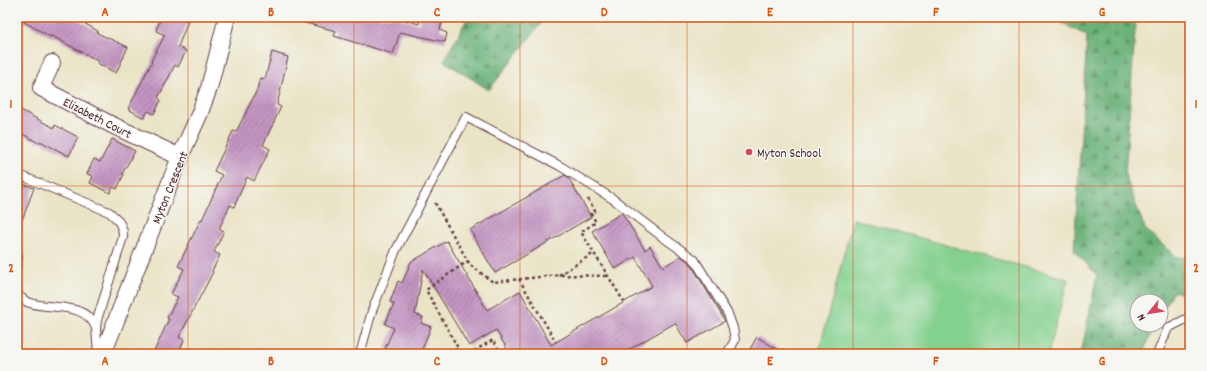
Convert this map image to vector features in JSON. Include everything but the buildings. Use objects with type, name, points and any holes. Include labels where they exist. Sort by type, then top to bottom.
[{"type":"street","name":"Myton Crescent","points":[[103,354],[180,157],[210,88],[227,17]]},
{"type":"street","name":"Elizabeth Court","points":[[52,63],[41,88],[110,124],[180,157]]},
{"type":"lane","points":[[360,354],[372,311],[396,250],[466,117],[545,158],[613,199],[694,259],[728,314],[733,328],[735,340],[727,354]]},
{"type":"lane","points":[[17,174],[109,212],[115,216],[123,228],[123,237],[99,312],[96,328]]},
{"type":"lane","points":[[17,294],[26,302],[62,306],[89,316],[94,322],[96,328],[98,354]]},
{"type":"lane","points":[[1159,354],[1158,352],[1168,328],[1190,317]]},
{"type":"path","points":[[575,176],[595,211],[591,214],[596,222],[581,232],[624,302]]},
{"type":"path","points":[[428,190],[470,265],[493,282],[558,275],[608,276]]},
{"type":"path","points":[[558,275],[594,253]]},
{"type":"path","points":[[448,354],[458,348],[426,290],[468,261]]},
{"type":"path","points":[[518,279],[556,342]]},
{"type":"path","points":[[469,354],[493,340],[501,354]]},
{"type":"green space","points":[[468,17],[546,17],[489,90],[444,61]]},
{"type":"green space","points":[[1051,17],[1136,17],[1125,175],[1145,229],[1176,257],[1190,258],[1190,296],[1174,291],[1169,299],[1169,293],[1129,293],[1129,333],[1150,333],[1143,354],[1081,354],[1097,275],[1074,251],[1087,36]]},
{"type":"green space","points":[[853,219],[1068,279],[1048,354],[834,354],[819,350]]},
{"type":"place","name":"Myton School","points":[[749,152]]}]
